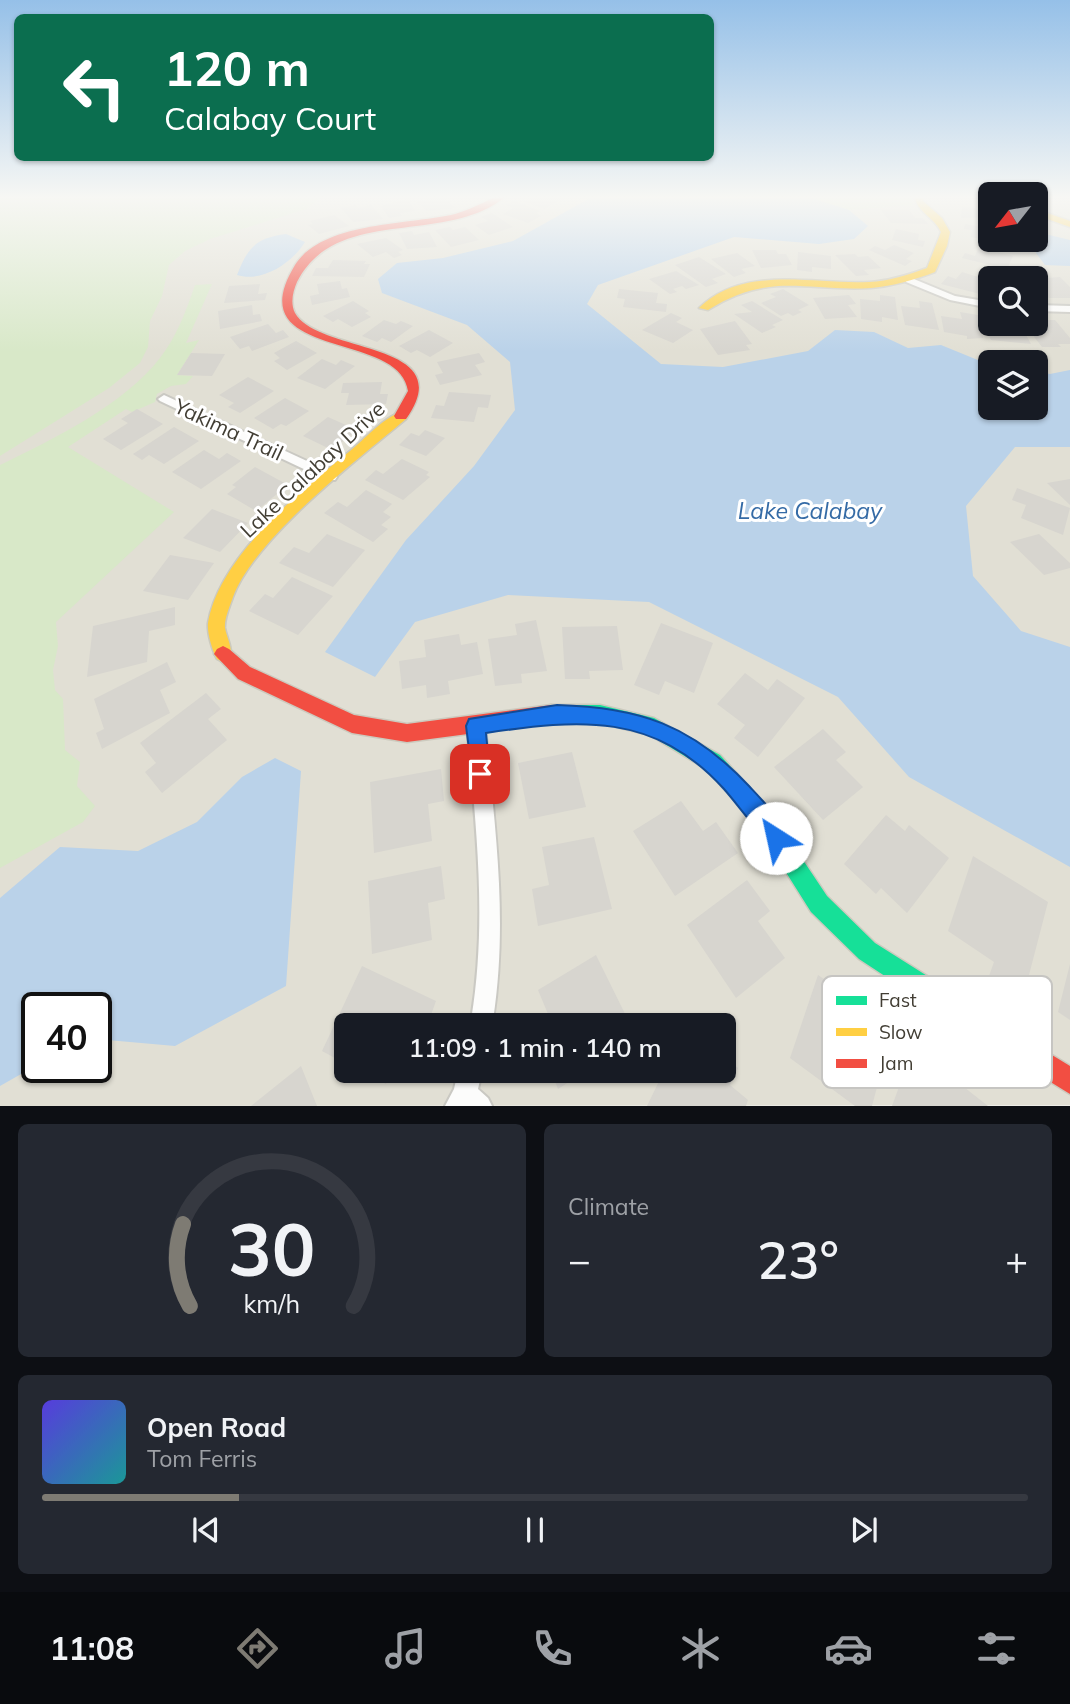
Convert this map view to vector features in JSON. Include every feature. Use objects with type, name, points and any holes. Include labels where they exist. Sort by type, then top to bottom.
[{"type":"street","name":"Lake Calabay Drive","points":[[322,249],[292,275],[286,299],[292,314],[305,327],[330,340],[401,367],[413,380],[414,396],[402,415],[265,535],[234,576],[218,605],[214,629],[221,652],[244,673],[352,724],[407,733],[476,726],[557,713],[600,715],[654,727],[713,762],[762,816],[819,904],[867,951],[906,976]]},
{"type":"street","points":[[704,307],[715,298],[773,279],[850,285],[909,280],[931,270],[941,249]]},
{"type":"street","points":[[909,280],[953,298],[978,303]]},
{"type":"street","points":[[1048,308],[1070,309]]},
{"type":"street","name":"Yakima Trail","points":[[164,399],[331,477]]},
{"type":"street","points":[[476,726],[490,894],[487,997],[484,1013]]},
{"type":"street","name":"Lake Calabay Drive","points":[[1052,1069],[1070,1081]]},
{"type":"street","points":[[467,1102],[469,1083]]},
{"type":"shaded area","points":[[0,249],[978,249],[978,252],[1048,252],[1048,249],[1070,249],[1070,1105],[0,1106]]},
{"type":"green space","points":[[0,249],[190,249],[169,265],[162,296],[150,321],[148,347],[140,363],[109,388],[0,456]]},
{"type":"green space","points":[[212,284],[186,343],[199,340],[177,375],[193,376],[186,384],[171,386],[157,394],[155,402],[132,412],[126,409],[68,447],[174,512],[56,622],[58,646],[53,670],[55,690],[63,699],[65,750],[80,762],[77,786],[95,806],[83,822],[0,868],[0,465],[64,432],[128,391],[166,350],[181,323],[195,285]]},
{"type":"water","points":[[251,249],[300,249],[284,264],[266,274],[247,277],[237,275]]},
{"type":"water","name":"Lake Calabay","points":[[482,249],[701,249],[598,285],[587,304],[661,364],[723,367],[808,351],[835,330],[874,332],[908,348],[941,345],[978,360],[978,420],[1048,420],[1048,374],[1070,370],[1070,447],[1015,447],[966,506],[973,576],[1021,631],[1070,647],[1070,867],[909,777],[838,697],[649,602],[508,595],[415,622],[375,677],[325,652],[406,540],[474,466],[515,410],[510,362],[467,325],[382,293],[378,279],[397,263],[443,258]]},
{"type":"water","points":[[1048,249],[1070,249],[1070,266],[1045,265],[1036,252],[1048,252]]},
{"type":"water","points":[[275,758],[301,771],[286,986],[175,1046],[112,1040],[112,992],[21,992],[21,1074],[0,1086],[0,898],[60,847],[138,851],[197,822],[242,777]]},
{"type":"building","points":[[363,249],[403,250],[398,252],[402,255],[394,258],[386,252],[373,257]]},
{"type":"building","points":[[903,249],[914,253],[906,259],[912,261],[905,266],[869,250]]},
{"type":"building","points":[[978,249],[978,252],[998,252],[1013,256],[1008,266],[995,266],[962,258],[965,253],[975,256]]},
{"type":"building","points":[[752,250],[776,250],[778,254],[786,254],[792,265],[761,268]]},
{"type":"building","points":[[798,252],[831,256],[831,269],[812,267],[812,272],[797,270]]},
{"type":"building","points":[[737,253],[755,266],[741,269],[746,273],[734,277],[711,259]]},
{"type":"building","points":[[855,254],[858,257],[868,256],[881,268],[864,270],[869,275],[856,276],[835,255]]},
{"type":"building","points":[[699,257],[726,274],[712,279],[718,283],[706,287],[675,265]]},
{"type":"building","points":[[333,260],[366,261],[364,264],[370,264],[364,277],[312,276],[316,268],[328,268]]},
{"type":"building","points":[[676,271],[699,285],[686,289],[682,286],[673,289],[677,292],[670,294],[649,279]]},
{"type":"building","points":[[962,272],[978,277],[978,293],[941,284],[948,276],[956,279]]},
{"type":"building","points":[[1060,277],[1070,287],[1070,298],[1049,298],[1048,278]]},
{"type":"building","points":[[340,281],[342,289],[347,288],[350,297],[312,305],[310,296],[319,294],[317,284]]},
{"type":"building","points":[[260,284],[258,294],[267,293],[265,300],[224,303],[229,286]]},
{"type":"building","points":[[619,289],[658,293],[656,303],[667,304],[666,312],[623,307],[625,299],[617,298]]},
{"type":"building","points":[[783,289],[809,305],[798,310],[802,312],[793,316],[788,313],[781,316],[761,303],[776,297],[770,294]]},
{"type":"building","points":[[849,295],[856,304],[848,305],[857,317],[825,319],[813,298]]},
{"type":"building","points":[[880,295],[895,297],[898,320],[882,317],[882,322],[861,319],[860,299],[880,301]]},
{"type":"building","points":[[353,301],[369,311],[365,313],[371,317],[352,327],[338,319],[333,322],[323,316]]},
{"type":"building","points":[[752,301],[783,320],[772,325],[776,327],[762,333],[734,314],[752,312],[741,305]]},
{"type":"building","points":[[919,301],[932,303],[939,330],[905,325],[901,306],[920,308]]},
{"type":"building","points":[[252,305],[253,315],[260,314],[262,321],[220,329],[218,311]]},
{"type":"building","points":[[960,312],[978,315],[978,336],[983,338],[967,339],[967,336],[944,332],[941,316],[962,319]]},
{"type":"building","points":[[671,313],[682,318],[676,322],[693,330],[673,343],[642,330]]},
{"type":"building","points":[[384,320],[396,324],[401,321],[413,326],[391,342],[382,338],[377,342],[362,336]]},
{"type":"building","points":[[1048,320],[1055,320],[1070,338],[1070,344],[1042,347],[1034,336],[1048,336]]},
{"type":"building","points":[[735,321],[752,344],[746,345],[750,350],[718,355],[700,329]]},
{"type":"building","points":[[268,324],[276,333],[283,330],[289,337],[252,351],[249,346],[240,349],[230,337]]},
{"type":"building","points":[[429,330],[453,343],[430,357],[417,350],[411,353],[399,346]]},
{"type":"building","points":[[989,336],[1027,336],[1031,344],[991,340]]},
{"type":"building","points":[[296,341],[317,353],[287,370],[274,361],[280,358],[274,353]]},
{"type":"building","points":[[191,353],[225,354],[212,376],[177,375]]},
{"type":"building","points":[[479,353],[485,362],[475,365],[482,375],[440,385],[435,375],[443,373],[437,362]]},
{"type":"building","points":[[322,359],[336,365],[341,360],[355,366],[325,389],[297,378]]},
{"type":"building","points":[[248,377],[274,391],[240,413],[228,407],[234,403],[219,395]]},
{"type":"building","points":[[382,382],[380,394],[388,394],[386,404],[346,405],[349,393],[341,393],[343,383]]},
{"type":"building","points":[[449,392],[491,395],[488,408],[478,407],[474,422],[431,418],[436,405],[444,406]]},
{"type":"building","points":[[285,398],[309,411],[286,426],[281,424],[273,429],[254,418]]},
{"type":"building","points":[[137,409],[163,424],[121,450],[103,439],[128,423],[121,419]]},
{"type":"building","points":[[328,417],[357,430],[332,450],[303,436]]},
{"type":"building","points":[[174,427],[199,441],[164,464],[149,455],[142,460],[133,454]]},
{"type":"building","points":[[425,430],[445,438],[426,456],[399,445],[411,433],[419,436]]},
{"type":"building","points":[[204,450],[219,459],[227,453],[241,461],[201,489],[172,472]]},
{"type":"building","points":[[402,459],[429,472],[426,475],[430,477],[403,500],[365,480],[376,470],[383,474]]},
{"type":"building","points":[[255,467],[288,485],[256,511],[227,494],[236,487],[232,485]]},
{"type":"building","points":[[1070,479],[1070,505],[1047,483]]},
{"type":"building","points":[[1017,488],[1070,508],[1063,535],[1021,518],[1026,505],[1012,500]]},
{"type":"building","points":[[366,490],[392,504],[383,512],[391,517],[381,525],[388,529],[373,542],[324,513],[338,502],[347,507]]},
{"type":"building","points":[[212,509],[248,523],[220,552],[183,538]]},
{"type":"building","points":[[327,534],[365,550],[333,587],[279,563],[294,547],[309,553]]},
{"type":"building","points":[[1039,534],[1070,563],[1070,568],[1044,575],[1010,542]]},
{"type":"building","points":[[170,555],[214,563],[188,600],[143,591]]},
{"type":"building","points":[[292,577],[333,596],[298,635],[249,611],[265,594],[273,598]]},
{"type":"building","points":[[175,607],[175,625],[149,631],[147,662],[87,677],[93,626]]},
{"type":"building","points":[[536,620],[547,671],[521,674],[522,683],[495,686],[488,639],[517,635],[515,624]]},
{"type":"building","points":[[661,623],[713,643],[694,693],[665,681],[659,695],[634,685]]},
{"type":"building","points":[[617,626],[623,670],[589,671],[590,679],[565,679],[562,627]]},
{"type":"building","points":[[459,634],[461,645],[477,642],[483,674],[448,681],[450,694],[427,698],[426,685],[402,689],[399,661],[426,657],[424,640]]},
{"type":"building","points":[[167,662],[176,682],[160,690],[170,713],[102,749],[96,733],[104,729],[94,699]]},
{"type":"building","points":[[745,673],[768,690],[777,679],[805,698],[758,757],[734,738],[745,725],[717,704]]},
{"type":"building","points":[[206,693],[221,709],[208,719],[227,740],[162,793],[145,772],[156,763],[140,743]]},
{"type":"building","points":[[823,729],[846,752],[836,760],[863,787],[823,820],[774,767]]},
{"type":"building","points":[[572,752],[586,807],[529,819],[518,763]]},
{"type":"building","points":[[441,769],[444,801],[428,804],[432,841],[374,853],[370,782]]},
{"type":"building","points":[[681,801],[703,831],[716,822],[738,853],[675,896],[633,831]]},
{"type":"building","points":[[886,815],[905,831],[909,825],[949,858],[907,913],[881,888],[876,894],[844,864]]},
{"type":"building","points":[[594,837],[612,909],[538,926],[532,889],[549,885],[542,847]]},
{"type":"building","points":[[973,856],[1048,902],[1029,976],[989,976],[994,962],[948,931]]},
{"type":"building","points":[[441,866],[445,899],[428,903],[432,940],[372,954],[368,881]]},
{"type":"building","points":[[747,880],[770,911],[758,921],[785,958],[736,998],[687,925]]},
{"type":"building","points":[[596,955],[625,1013],[548,1013],[538,990]]},
{"type":"building","points":[[1070,964],[1070,1020],[1058,1012]]},
{"type":"building","points":[[362,966],[436,1001],[432,1013],[340,1013]]},
{"type":"building","points":[[818,975],[822,978],[822,1082],[790,1058]]},
{"type":"building","points":[[334,1026],[334,1058],[322,1051]]},
{"type":"building","points":[[301,1066],[317,1106],[251,1106]]},
{"type":"building","points":[[556,1083],[567,1083],[558,1089]]},
{"type":"building","points":[[658,1083],[731,1083],[748,1100],[746,1106],[647,1106]]},
{"type":"building","points":[[831,1088],[877,1088],[872,1106],[855,1106]]},
{"type":"building","points":[[899,1088],[965,1088],[988,1106],[892,1106]]},
{"type":"traffic: fast","points":[[551,714],[600,714],[654,727],[713,762],[762,816],[819,904],[867,951],[906,976]]},
{"type":"traffic: slow","points":[[704,308],[723,296],[761,284],[799,282],[871,285],[897,281],[931,270],[941,249]]},
{"type":"traffic: slow","points":[[223,654],[216,625],[226,593],[248,559],[278,524],[312,491],[401,416]]},
{"type":"traffic: jam","points":[[319,249],[301,264],[286,293],[290,314],[306,328],[386,358],[406,370],[414,391],[401,416]]},
{"type":"traffic: jam","points":[[223,654],[244,673],[352,724],[407,733],[551,714]]},
{"type":"traffic: jam","points":[[1052,1070],[1070,1081]]},
{"type":"route","points":[[480,774],[476,726],[557,713],[600,715],[654,727],[713,762],[762,816],[776,838]]}]
